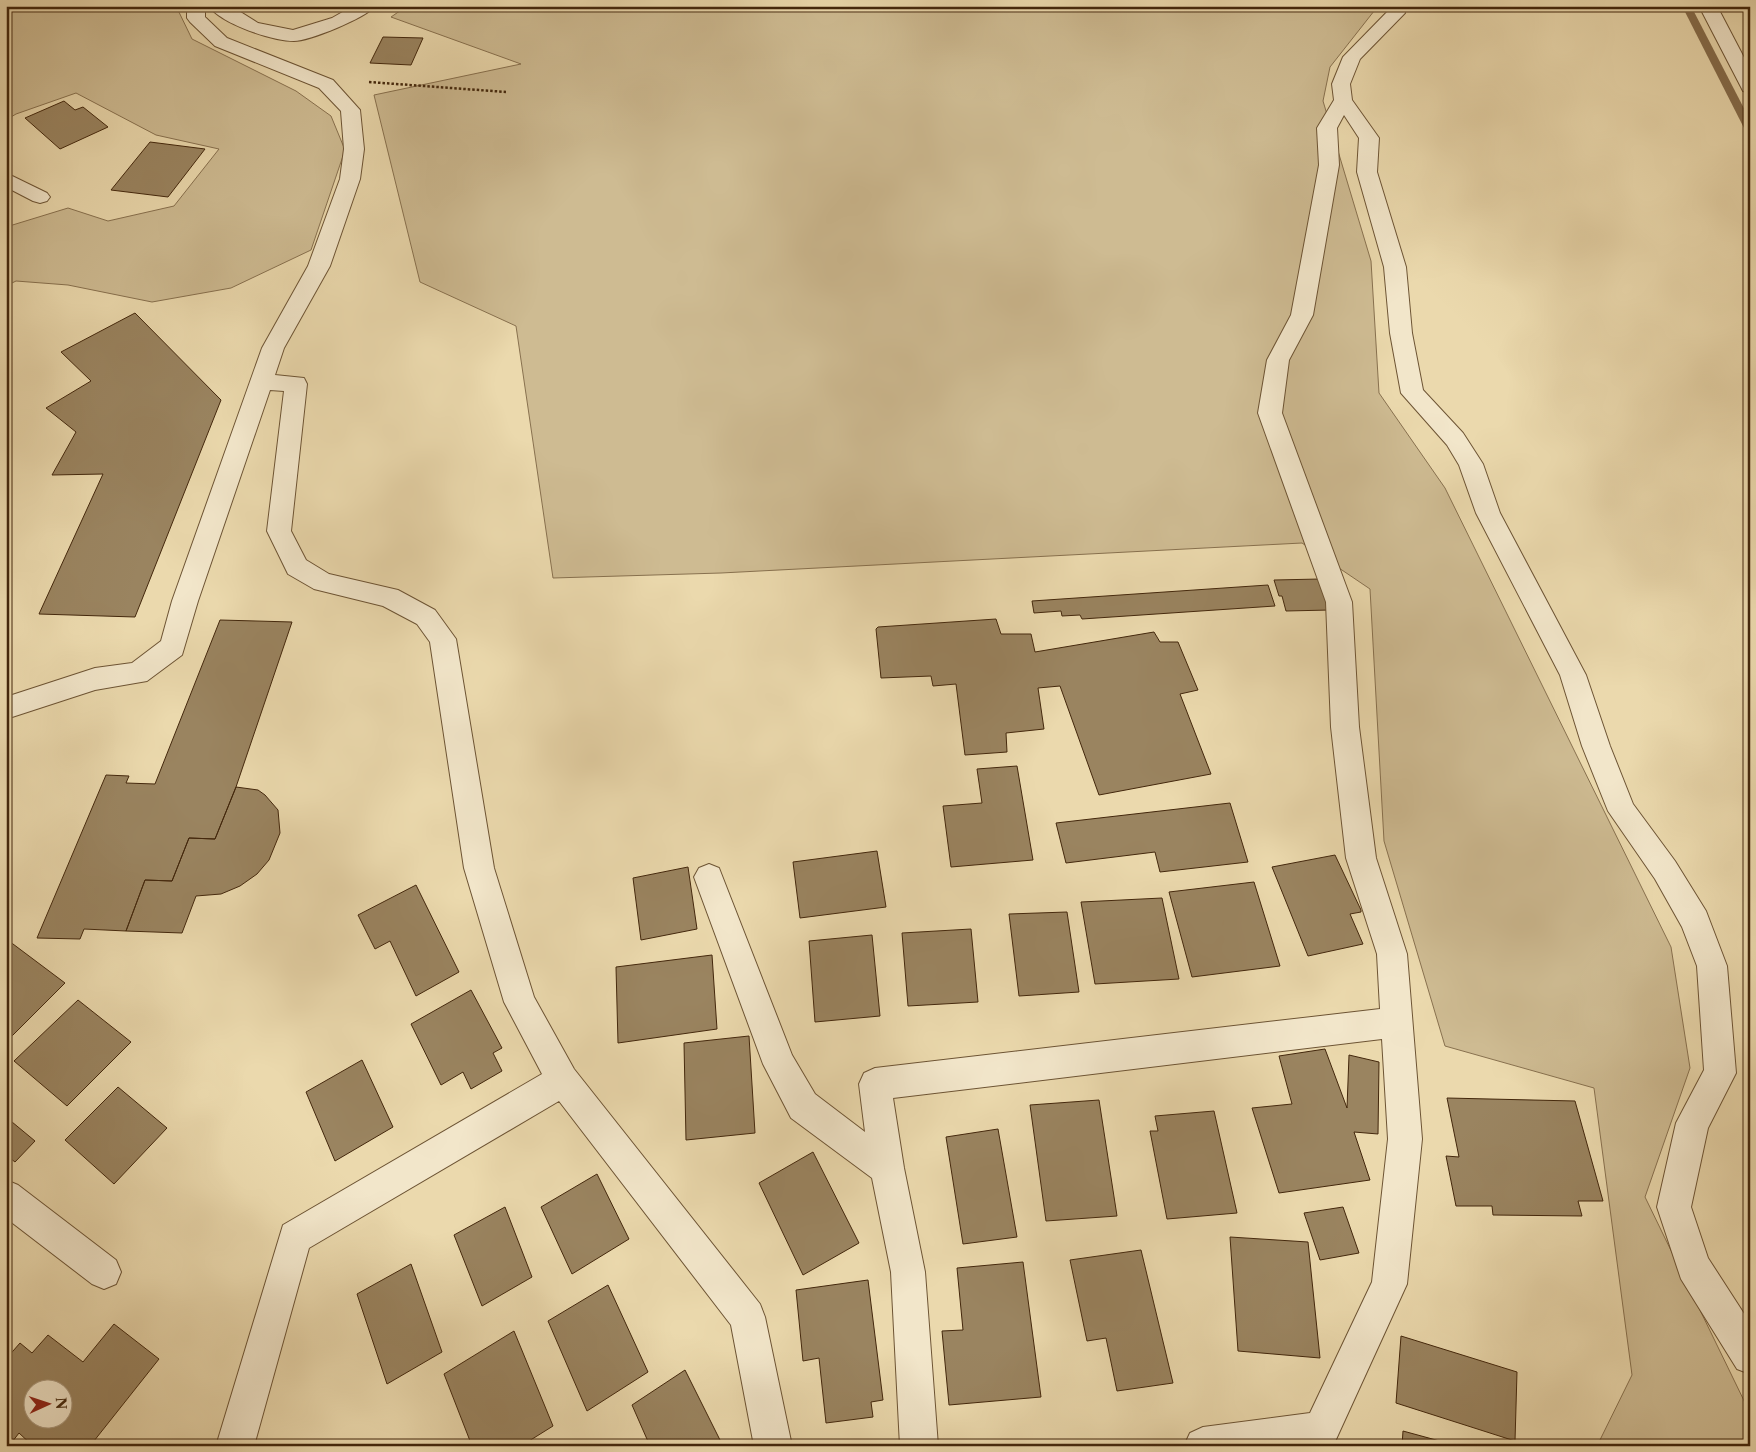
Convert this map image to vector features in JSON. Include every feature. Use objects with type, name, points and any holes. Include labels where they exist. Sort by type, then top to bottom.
[{"type":"street","points":[[6,708],[95,679],[138,673],[172,647],[273,348],[319,266],[350,179],[354,150],[350,110],[326,84],[221,42],[196,18],[196,6]]},
{"type":"street","points":[[218,6],[252,27],[294,36],[338,22],[366,6]]},
{"type":"street","points":[[1203,1446],[1317,1438],[1389,1284],[1406,1139],[1392,954],[1361,858],[1345,727],[1339,602],[1270,412],[1278,360],[1302,316],[1329,165],[1327,128],[1342,100],[1341,84],[1352,57],[1396,13],[1397,6]]},
{"type":"street","points":[[1708,6],[1750,86]]},
{"type":"street","points":[[1342,100],[1369,138],[1367,172],[1395,267],[1401,334],[1412,393],[1455,439],[1471,464],[1488,513],[1573,675],[1596,746],[1622,811],[1665,870],[1695,921],[1712,966],[1720,1073],[1692,1123],[1674,1207],[1693,1267],[1750,1356]]},
{"type":"street","points":[[6,179],[40,197]]},
{"type":"street","points":[[261,382],[296,384],[279,531],[297,567],[323,582],[389,597],[426,617],[444,639],[480,868],[520,1002],[563,1080],[747,1317],[773,1446]]},
{"type":"street","points":[[709,877],[779,1064],[803,1106],[887,1168]]},
{"type":"street","points":[[919,1446],[908,1272],[887,1168],[875,1084],[1398,1022]]},
{"type":"street","points":[[235,1446],[295,1237],[563,1080]]},
{"type":"street","points":[[6,1197],[104,1272]]},
{"type":"path","points":[[326,84],[358,81],[506,92]]},
{"type":"shaded area","points":[[6,6],[176,6],[192,39],[296,91],[331,116],[345,150],[311,250],[231,288],[152,302],[68,285],[16,281],[6,286],[6,227],[68,208],[108,221],[174,206],[219,149],[156,135],[76,93],[16,114],[6,120]]},
{"type":"shaded area","points":[[407,6],[1378,6],[1330,67],[1323,101],[1371,261],[1379,393],[1445,488],[1671,947],[1690,1068],[1645,1197],[1750,1413],[1750,1446],[1597,1446],[1632,1375],[1594,1088],[1445,1046],[1384,841],[1370,589],[1302,543],[721,573],[553,578],[516,326],[420,282],[374,95],[521,64],[391,17]]},
{"type":"building","points":[[383,37],[423,38],[411,65],[370,63]]},
{"type":"building","points":[[64,101],[75,110],[83,107],[108,127],[60,149],[25,118]]},
{"type":"building","points":[[150,142],[205,149],[168,197],[111,190]]},
{"type":"building","points":[[135,313],[221,400],[135,617],[39,614],[103,474],[52,475],[76,432],[46,408],[91,381],[61,352]]},
{"type":"building","points":[[1320,579],[1330,610],[1286,611],[1282,596],[1279,596],[1274,580]]},
{"type":"building","points":[[1268,585],[1275,606],[1082,619],[1080,615],[1062,616],[1061,611],[1034,613],[1032,601]]},
{"type":"building","points":[[996,619],[1001,634],[1031,634],[1035,652],[1154,632],[1160,642],[1178,642],[1198,690],[1180,694],[1211,774],[1099,795],[1060,686],[1038,688],[1044,729],[1006,733],[1007,752],[965,755],[956,684],[933,686],[931,676],[881,678],[876,629],[878,627]]},
{"type":"building","points":[[220,620],[292,622],[236,787],[215,839],[189,838],[172,881],[145,880],[126,931],[84,929],[80,939],[37,938],[106,775],[129,776],[126,783],[155,784]]},
{"type":"building","points":[[1017,766],[1033,860],[951,867],[943,806],[982,803],[977,769]]},
{"type":"building","points":[[236,787],[258,790],[278,810],[280,833],[269,860],[257,874],[240,886],[221,894],[196,896],[182,933],[126,931],[145,880],[172,881],[189,838],[215,839]]},
{"type":"building","points":[[1230,803],[1248,862],[1160,872],[1155,852],[1066,863],[1056,823]]},
{"type":"building","points":[[877,851],[886,907],[800,918],[793,862]]},
{"type":"building","points":[[1335,855],[1361,910],[1361,912],[1350,914],[1363,944],[1308,956],[1272,867]]},
{"type":"building","points":[[688,867],[697,929],[641,940],[633,878]]},
{"type":"building","points":[[1254,882],[1280,966],[1192,977],[1169,892]]},
{"type":"building","points":[[416,885],[459,972],[416,996],[390,941],[375,949],[358,915]]},
{"type":"building","points":[[1162,898],[1179,979],[1095,984],[1081,902]]},
{"type":"building","points":[[1067,912],[1079,992],[1019,996],[1009,914]]},
{"type":"building","points":[[971,929],[978,1002],[908,1006],[902,933]]},
{"type":"building","points":[[872,935],[880,1016],[815,1022],[809,941]]},
{"type":"building","points":[[9,941],[65,983],[8,1040],[6,943]]},
{"type":"building","points":[[712,955],[717,1029],[618,1043],[616,967]]},
{"type":"building","points":[[471,990],[502,1048],[493,1053],[502,1071],[471,1089],[463,1072],[441,1085],[411,1024]]},
{"type":"building","points":[[78,1000],[131,1042],[67,1106],[14,1061]]},
{"type":"building","points":[[749,1036],[755,1133],[686,1140],[684,1043]]},
{"type":"building","points":[[1325,1049],[1347,1108],[1349,1055],[1379,1062],[1378,1134],[1354,1132],[1370,1180],[1279,1193],[1252,1108],[1292,1104],[1279,1056]]},
{"type":"building","points":[[362,1060],[393,1127],[335,1161],[306,1092]]},
{"type":"building","points":[[118,1087],[167,1128],[114,1184],[65,1140]]},
{"type":"building","points":[[1447,1098],[1575,1101],[1603,1201],[1578,1201],[1582,1216],[1493,1215],[1492,1206],[1456,1206],[1446,1156],[1459,1157]]},
{"type":"building","points":[[1099,1100],[1117,1216],[1046,1221],[1030,1105]]},
{"type":"building","points":[[1214,1111],[1237,1213],[1167,1219],[1150,1131],[1158,1131],[1155,1116]]},
{"type":"building","points":[[6,1117],[35,1141],[15,1162],[6,1155]]},
{"type":"building","points":[[998,1129],[1017,1237],[963,1244],[946,1137]]},
{"type":"building","points":[[813,1152],[859,1243],[803,1275],[759,1183]]},
{"type":"building","points":[[597,1174],[629,1239],[572,1274],[541,1207]]},
{"type":"building","points":[[505,1207],[532,1277],[482,1306],[454,1235]]},
{"type":"building","points":[[1343,1207],[1359,1253],[1320,1260],[1304,1213]]},
{"type":"building","points":[[1230,1237],[1308,1242],[1320,1358],[1238,1351]]},
{"type":"building","points":[[1141,1250],[1173,1383],[1117,1391],[1106,1338],[1087,1341],[1070,1260]]},
{"type":"building","points":[[1023,1262],[1041,1397],[949,1405],[942,1331],[963,1330],[957,1268]]},
{"type":"building","points":[[411,1264],[442,1352],[387,1384],[357,1294]]},
{"type":"building","points":[[868,1280],[883,1400],[871,1402],[873,1417],[826,1423],[819,1358],[803,1361],[796,1290]]},
{"type":"building","points":[[608,1285],[648,1372],[587,1411],[548,1321]]},
{"type":"building","points":[[114,1324],[159,1359],[90,1446],[33,1446],[19,1433],[9,1446],[6,1446],[6,1359],[20,1343],[32,1353],[48,1335],[83,1362]]},
{"type":"building","points":[[514,1331],[553,1426],[521,1446],[472,1446],[444,1374]]},
{"type":"building","points":[[1401,1336],[1517,1372],[1515,1441],[1396,1403]]},
{"type":"building","points":[[685,1370],[723,1446],[650,1446],[632,1405]]},
{"type":"building","points":[[1403,1431],[1458,1446],[1402,1446]]},
{"type":"waterway","points":[[1686,6],[1750,130]]}]
